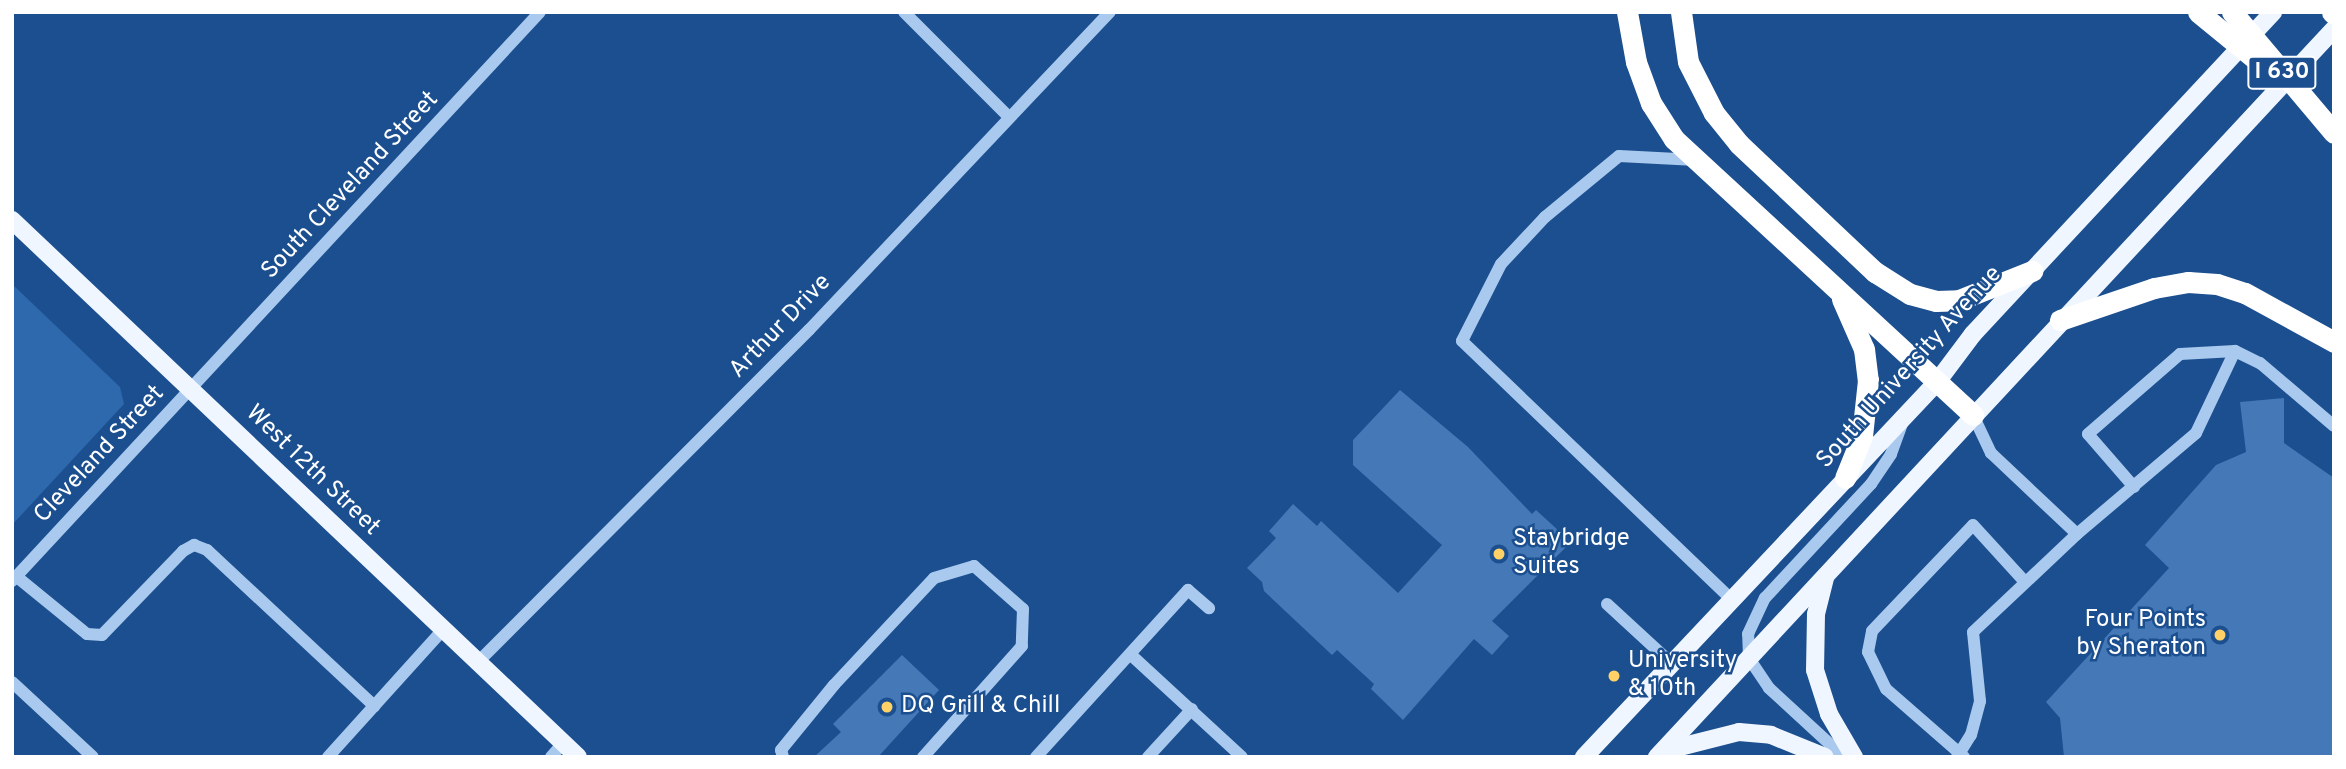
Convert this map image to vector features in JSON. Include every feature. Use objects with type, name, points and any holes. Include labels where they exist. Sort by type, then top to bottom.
[{"type":"highway","points":[[1627,12],[1636,62],[1651,103],[1674,139],[1973,415]]},
{"type":"highway","points":[[1681,12],[1688,62],[1714,113],[1739,144],[1875,272],[1910,294],[1936,301],[1959,300],[2032,271]]},
{"type":"highway","points":[[2198,12],[2305,100]]},
{"type":"highway","name":"I 630","points":[[2232,12],[2334,133]]},
{"type":"highway","points":[[2060,320],[2154,288],[2188,282],[2217,284],[2245,293],[2334,342]]},
{"type":"highway","points":[[1836,288],[1864,349],[1868,380],[1862,436],[1845,478]]},
{"type":"main road","name":"South University Avenue","points":[[1584,757],[1670,662],[1937,382],[1973,334],[2273,12]]},
{"type":"main road","points":[[1659,755],[2060,320],[2334,29]]},
{"type":"main road","name":"West 12th Street","points":[[12,220],[191,388],[476,664],[557,750],[578,757]]},
{"type":"main road","points":[[1828,570],[1815,614],[1815,670],[1829,714],[1854,757]]},
{"type":"main road","points":[[1659,755],[1739,732],[1770,735],[1825,757]]},
{"type":"street","name":"South Cleveland Street","points":[[191,388],[540,12]]},
{"type":"street","points":[[904,12],[1009,117]]},
{"type":"street","name":"Arthur Drive","points":[[476,664],[809,330],[1110,12]]},
{"type":"street","points":[[1696,160],[1619,156],[1545,217],[1502,264],[1462,341],[1731,599]]},
{"type":"street","points":[[2025,582],[1973,525],[1872,631],[1868,652],[1886,689],[1960,755],[1971,735],[1980,701],[1973,632],[2077,534],[2196,433],[2235,351]]},
{"type":"street","points":[[2134,487],[2088,434],[2180,354],[2235,351],[2260,363],[2334,426]]},
{"type":"street","name":"Cleveland Street","points":[[15,579],[191,388]]},
{"type":"street","points":[[1973,415],[1991,453],[2077,534]]},
{"type":"street","points":[[1844,757],[1769,688],[1749,658],[1748,634],[1765,598],[1871,484],[1891,454],[1904,417]]},
{"type":"street","points":[[15,579],[87,634],[102,635],[183,551],[194,545],[206,550],[374,706]]},
{"type":"street","points":[[783,757],[780,750],[834,685],[934,579],[974,566],[1023,609],[1022,646],[923,757]]},
{"type":"street","points":[[1036,757],[1188,590],[1209,608]]},
{"type":"street","points":[[1607,604],[1670,662]]},
{"type":"street","points":[[328,757],[441,632]]},
{"type":"street","points":[[1130,654],[1242,757]]},
{"type":"street","points":[[12,682],[93,757]]},
{"type":"street","points":[[1148,757],[1192,709]]},
{"type":"shaded area","points":[[12,284],[120,387],[124,404],[12,525]]},
{"type":"building","name":"Staybridge Suites","points":[[1400,390],[1468,447],[1532,514],[1536,510],[1571,542],[1492,621],[1509,636],[1492,655],[1474,639],[1403,720],[1371,689],[1374,684],[1337,650],[1332,655],[1264,591],[1262,582],[1247,568],[1276,538],[1269,531],[1293,504],[1317,526],[1321,521],[1398,593],[1442,545],[1353,465],[1353,440]]},
{"type":"building","name":"Four Points by Sheraton","points":[[2284,398],[2284,443],[2334,478],[2334,757],[2064,757],[2060,718],[2046,702],[2169,568],[2145,545],[2216,465],[2246,452],[2240,402]]},
{"type":"building","name":"DQ Grill & Chill","points":[[902,655],[939,690],[878,757],[814,757],[841,732],[833,724]]},
{"type":"place","name":"Staybridge Suites","points":[[1499,554]]},
{"type":"place","name":"Four Points by Sheraton","points":[[2220,635]]},
{"type":"place","name":"University & 10th","points":[[1614,676]]},
{"type":"place","name":"DQ Grill & Chill","points":[[887,707]]}]
